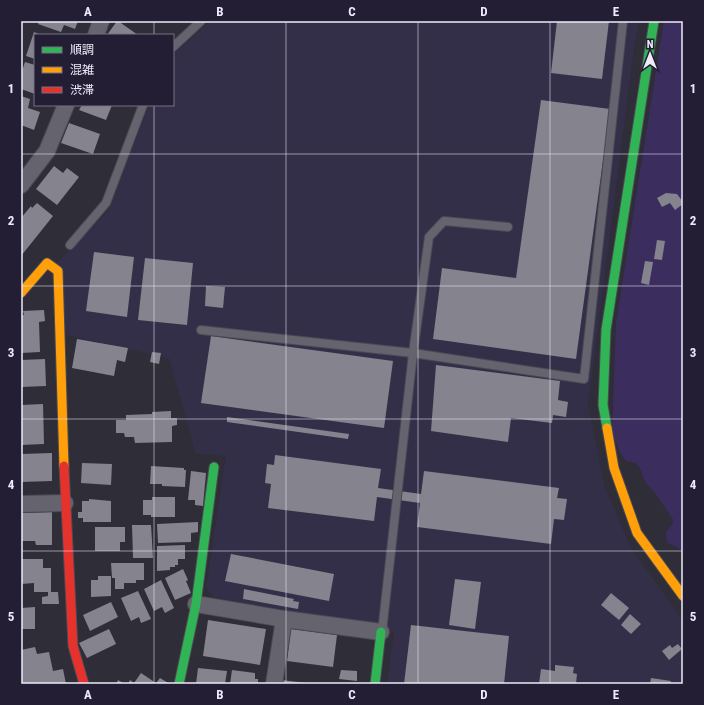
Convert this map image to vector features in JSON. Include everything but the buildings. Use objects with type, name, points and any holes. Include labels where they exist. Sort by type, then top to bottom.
[{"type":"street","points":[[96,34],[101,21]]},
{"type":"street","points":[[654,21],[606,330],[603,405],[614,468],[638,533],[683,596]]},
{"type":"street","points":[[21,185],[48,150],[66,106]]},
{"type":"street","points":[[21,293],[47,263],[58,271],[65,503],[73,646],[84,684]]},
{"type":"street","points":[[179,684],[196,604],[214,467]]},
{"type":"street","points":[[21,504],[65,503]]},
{"type":"street","points":[[196,604],[284,619],[381,632],[375,684]]},
{"type":"street","points":[[274,684],[284,619]]},
{"type":"lane","points":[[174,46],[201,21]]},
{"type":"lane","points":[[201,330],[413,353],[584,379],[624,21]]},
{"type":"lane","points":[[70,245],[106,203],[143,106]]},
{"type":"lane","points":[[381,632],[413,353],[429,236],[444,221],[508,227]]},
{"type":"shaded area","points":[[210,21],[639,21],[633,55],[588,405],[604,485],[631,548],[683,621],[683,684],[387,684],[394,632],[382,628],[215,598],[206,588],[226,456],[196,454],[169,358],[66,335],[58,262],[108,211],[149,106],[174,106],[174,54]]},
{"type":"shaded area","points":[[664,21],[683,21],[683,553],[679,548],[667,543],[666,533],[674,521],[659,498],[647,484],[642,475],[642,471],[636,463],[626,461],[620,452],[612,433],[616,323]]},
{"type":"traffic: fast","points":[[607,428],[603,405],[606,330],[654,21]]},
{"type":"traffic: fast","points":[[179,684],[196,604],[214,467]]},
{"type":"traffic: fast","points":[[375,684],[381,632]]},
{"type":"traffic: slow","points":[[21,293],[47,263],[58,271],[64,466]]},
{"type":"traffic: slow","points":[[607,428],[614,468],[637,533],[683,596]]},
{"type":"traffic: jam","points":[[64,466],[73,646],[84,684]]}]
